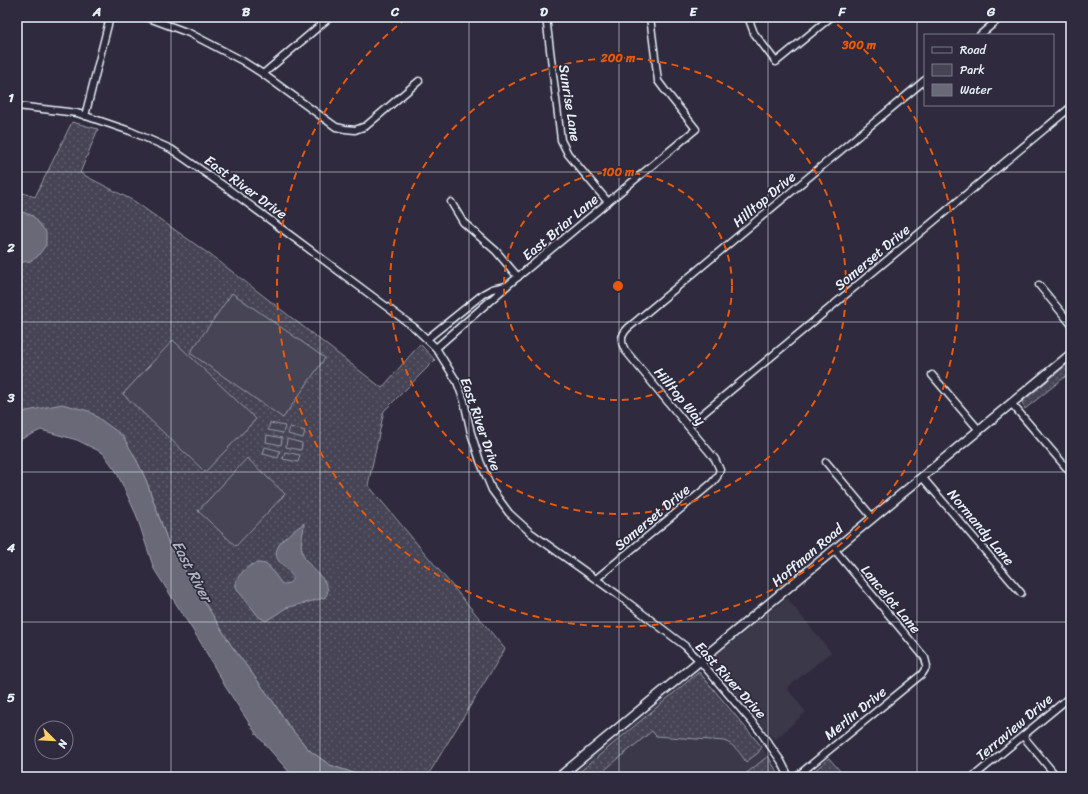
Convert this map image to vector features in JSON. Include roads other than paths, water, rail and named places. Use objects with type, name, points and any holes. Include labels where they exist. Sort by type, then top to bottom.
[{"type":"street","points":[[85,116],[110,17]]},
{"type":"street","points":[[146,17],[208,42],[263,74],[336,127],[355,130],[366,126],[419,81]]},
{"type":"street","points":[[263,74],[330,17]]},
{"type":"street","name":"Sunrise Lane","points":[[546,17],[561,140],[568,154],[608,202]]},
{"type":"street","name":"East Briar Lane","points":[[436,348],[508,285],[696,129],[658,80],[650,17]]},
{"type":"street","points":[[748,17],[754,33],[776,62],[831,17]]},
{"type":"street","points":[[981,34],[1001,17]]},
{"type":"street","name":"Hilltop Drive","points":[[621,338],[628,328],[924,81]]},
{"type":"street","name":"East River Drive","points":[[17,106],[76,113],[130,131],[171,149],[227,188],[409,324],[436,348],[457,382],[464,401],[471,432],[480,461],[492,490],[509,513],[531,533],[596,579],[685,646],[700,661],[759,730],[781,761],[789,777]]},
{"type":"street","name":"Somerset Drive","points":[[688,426],[1071,107]]},
{"type":"street","points":[[451,202],[463,222],[496,251],[518,277]]},
{"type":"street","name":"East Briar Lane","points":[[427,340],[483,294],[492,289],[508,285]]},
{"type":"street","points":[[1039,285],[1071,324]]},
{"type":"street","name":"Hilltop Way","points":[[621,338],[622,345],[625,350],[715,458],[720,470]]},
{"type":"street","name":"Hoffman Road","points":[[560,777],[1071,354]]},
{"type":"street","points":[[932,374],[978,430]]},
{"type":"street","points":[[1011,403],[1071,473]]},
{"type":"street","points":[[826,462],[873,518]]},
{"type":"street","name":"Somerset Drive","points":[[596,579],[712,483],[720,470]]},
{"type":"street","name":"Normandy Lane","points":[[922,476],[1021,593]]},
{"type":"street","name":"Lancelot Lane","points":[[834,549],[925,658],[927,666]]},
{"type":"street","name":"Merlin Drive","points":[[796,777],[922,674],[927,666]]},
{"type":"street","name":"Terraview Drive","points":[[973,777],[1071,696]]},
{"type":"street","points":[[1023,736],[1057,777]]},
{"type":"water","points":[[17,210],[33,216],[46,232],[46,245],[37,257],[30,261],[17,263]]},
{"type":"water","points":[[62,404],[89,411],[123,436],[146,480],[169,545],[231,645],[274,703],[288,725],[309,750],[330,765],[365,777],[297,777],[289,772],[257,735],[225,686],[201,643],[154,569],[136,514],[116,471],[103,453],[77,440],[41,430],[17,441],[17,416],[27,411]]},
{"type":"water","points":[[304,523],[301,544],[302,552],[304,557],[325,583],[327,593],[324,598],[286,608],[266,621],[259,617],[239,592],[236,587],[236,580],[246,568],[254,564],[263,563],[268,565],[282,584],[291,582],[292,576],[278,560],[276,553],[282,541]]},
{"type":"water label","name":"East River","points":[[192,571]]}]
